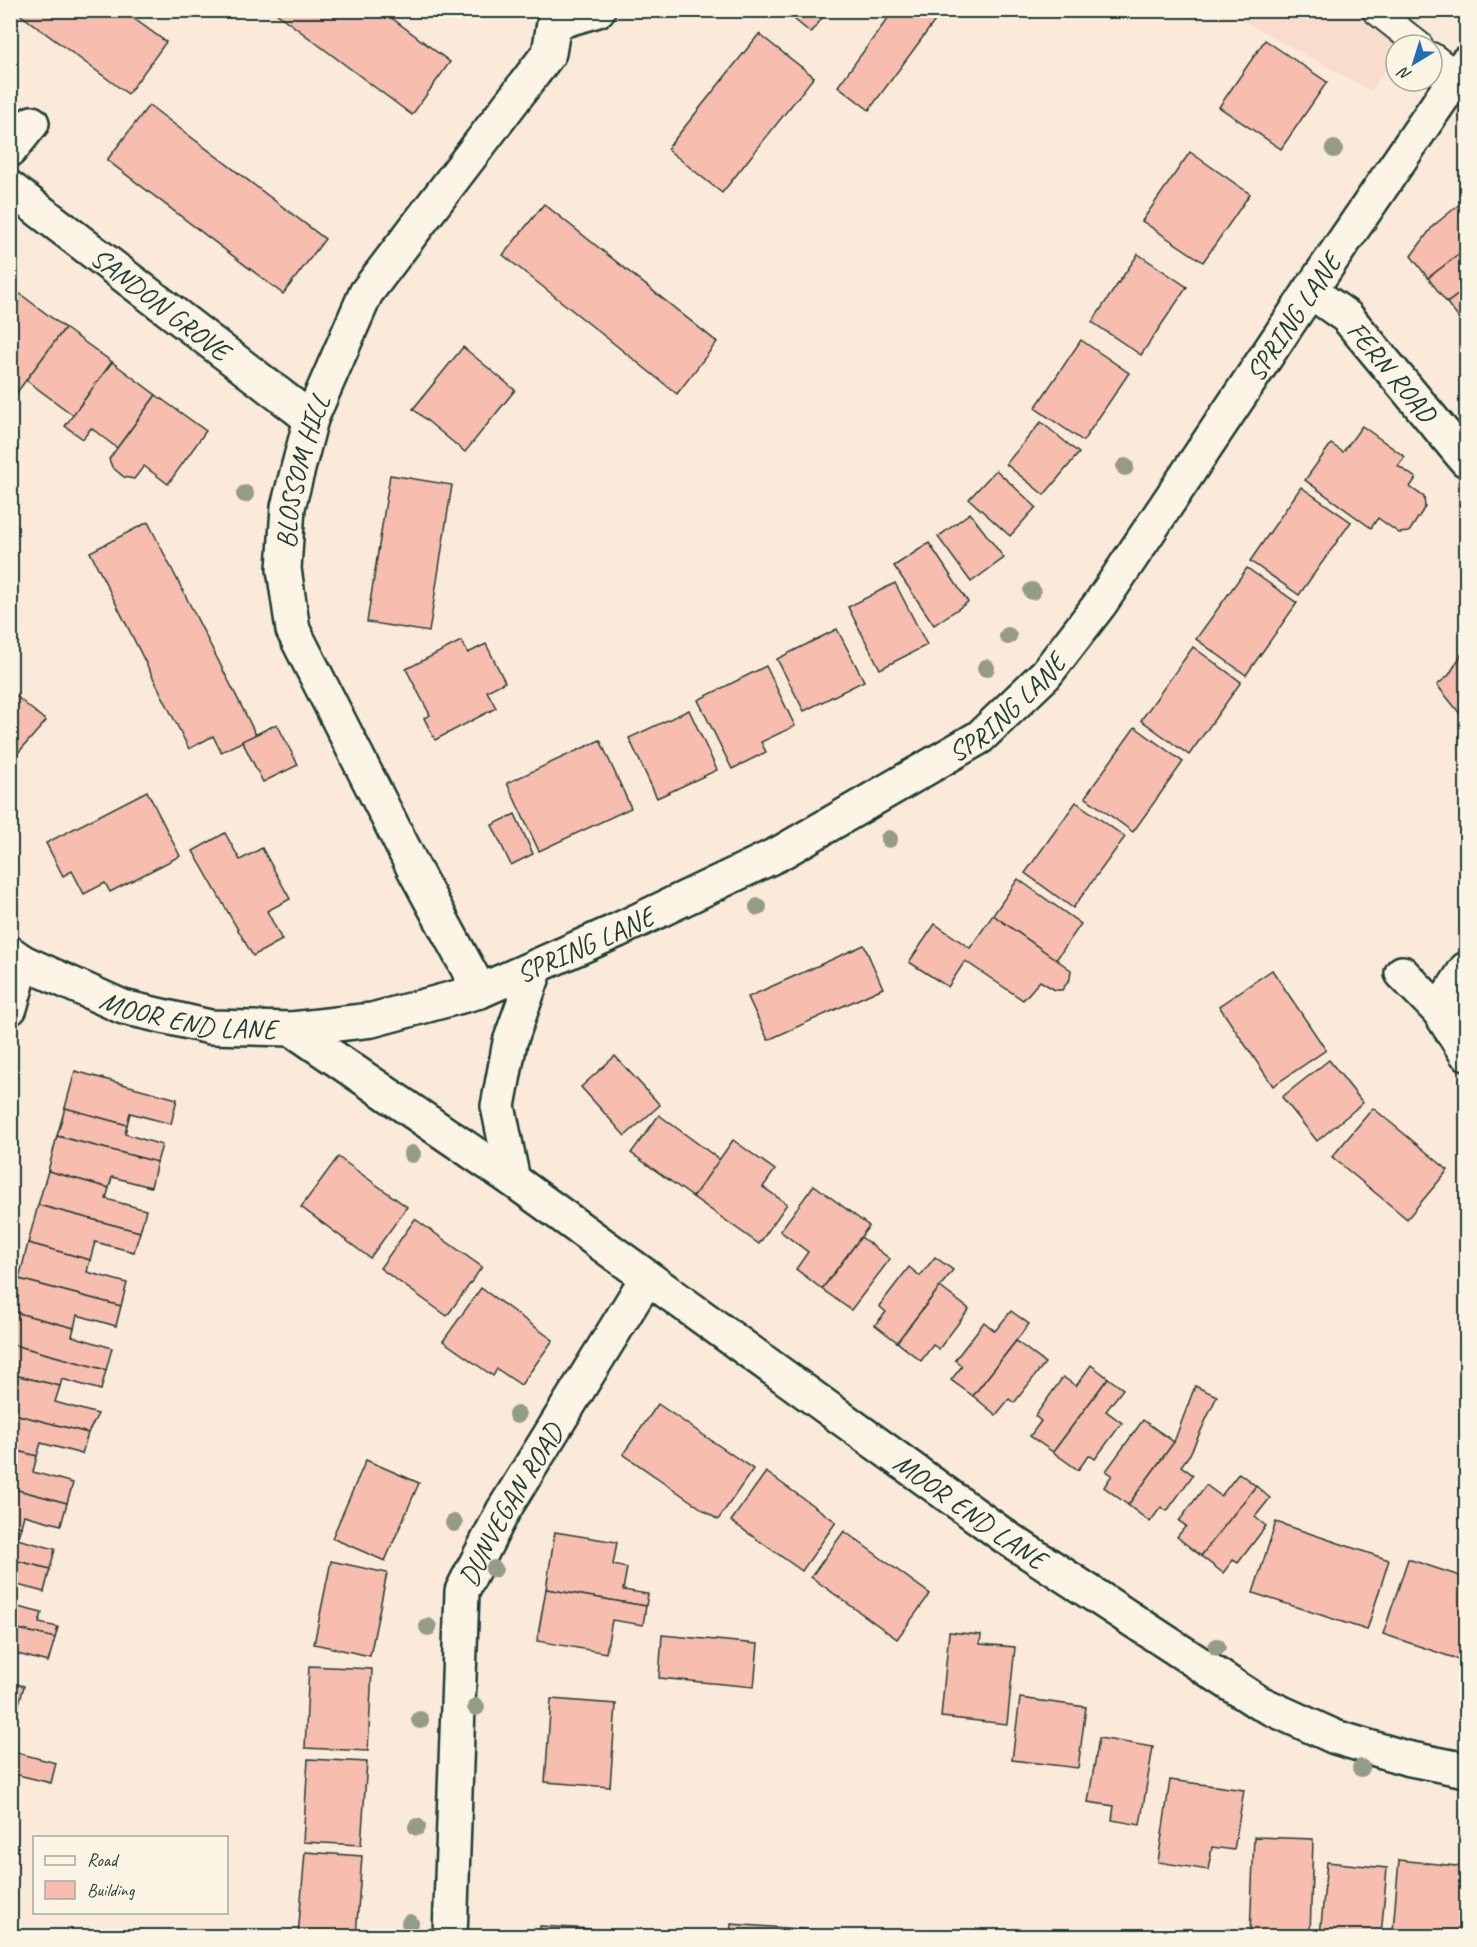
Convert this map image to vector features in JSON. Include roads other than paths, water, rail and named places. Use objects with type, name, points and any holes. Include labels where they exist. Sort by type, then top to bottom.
[{"type":"street","name":"BLOSSOM HILL","points":[[480,991],[415,871],[293,630],[284,568],[288,507],[311,419],[366,292],[549,53],[550,17],[598,10]]},
{"type":"street","name":"SPRING LANE","points":[[292,1029],[372,1020],[480,991],[536,968],[780,854],[980,737],[1046,674],[1100,604],[1310,291],[1452,65]]},
{"type":"street","points":[[10,150],[32,123]]},
{"type":"street","name":"SANDON GROVE","points":[[10,188],[311,419]]},
{"type":"street","name":"FERN ROAD","points":[[1310,291],[1347,317],[1467,460]]},
{"type":"street","points":[[10,1008],[17,958]]},
{"type":"street","name":"MOOR END LANE","points":[[17,958],[123,1007],[210,1027],[292,1029],[513,1180],[1007,1538],[1258,1702],[1335,1737],[1406,1758],[1467,1770]]},
{"type":"street","points":[[513,1180],[498,1106],[510,1042],[536,968]]},
{"type":"street","points":[[1439,1011],[1467,969]]},
{"type":"street","points":[[1402,974],[1439,1011],[1467,1053]]},
{"type":"street","name":"DUNVEGAN ROAD","points":[[450,1936],[462,1591],[503,1510],[647,1278]]},
{"type":"lane","points":[[1375,10],[1404,33]]}]
